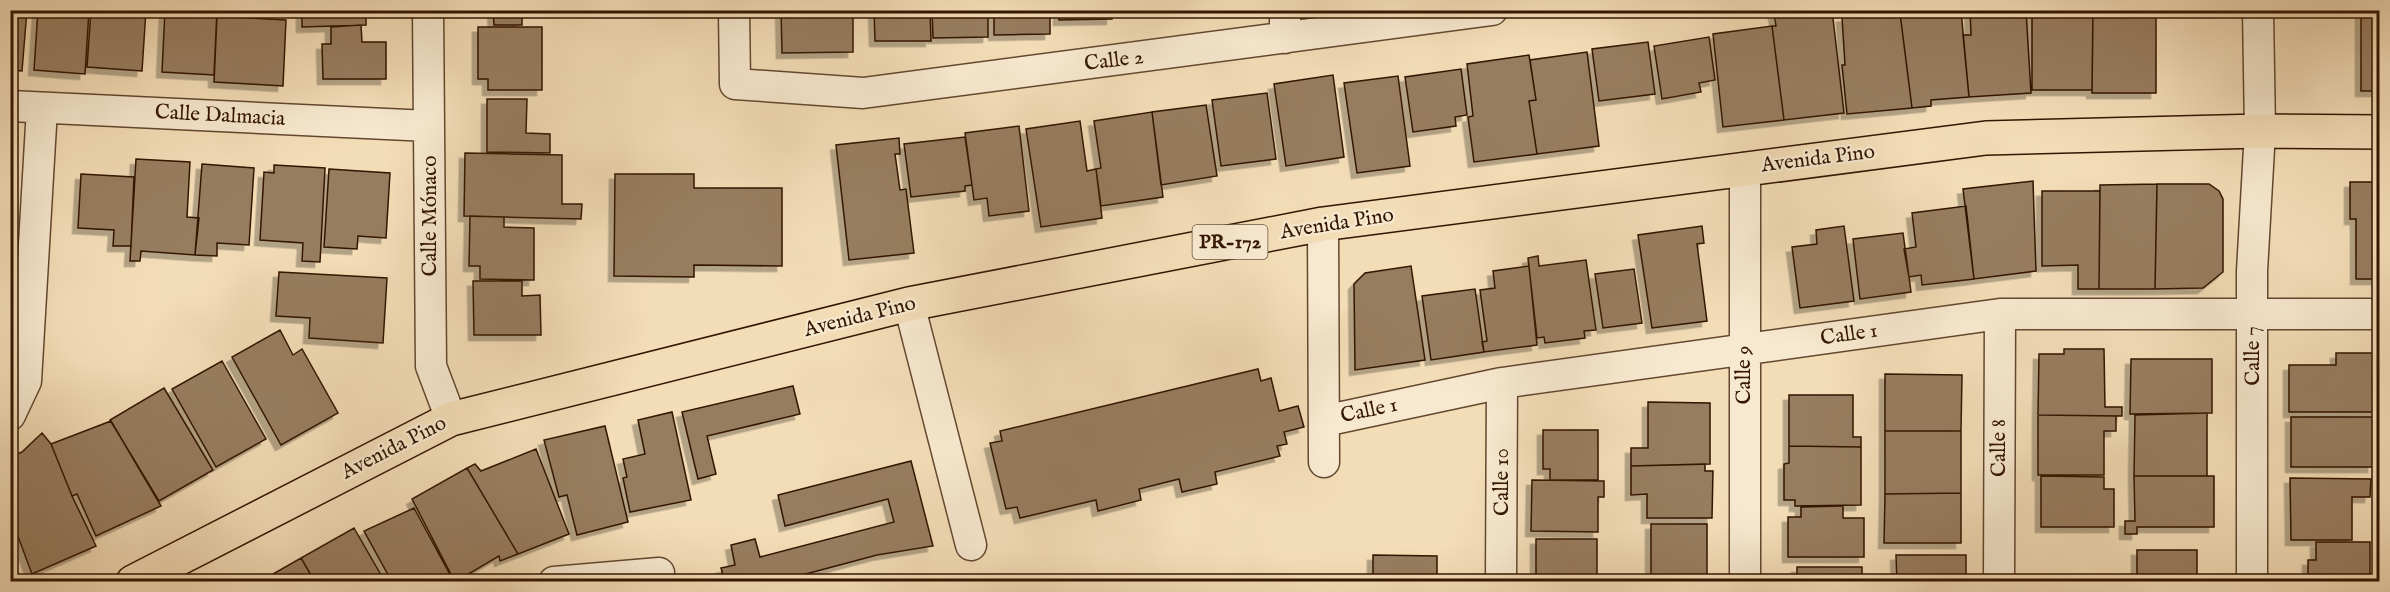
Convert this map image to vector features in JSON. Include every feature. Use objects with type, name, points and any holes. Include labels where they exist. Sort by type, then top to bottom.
[{"type":"main road","name":"Avenida Pino","points":[[133,582],[451,419],[909,304],[1323,224],[1986,138],[2260,131],[2379,132]]},
{"type":"street","name":"Calle Mónaco","points":[[428,10],[431,366],[451,419]]},
{"type":"street","name":"Calle 2","points":[[734,10],[735,84],[863,93],[1285,24],[1492,10]]},
{"type":"street","name":"Calle 7","points":[[2252,582],[2252,271],[2260,131],[2258,10]]},
{"type":"street","name":"Calle Dalmacia","points":[[10,106],[429,126]]},
{"type":"street","points":[[10,415],[26,381],[42,108]]},
{"type":"street","name":"Calle 9","points":[[1745,168],[1745,582]]},
{"type":"street","points":[[1323,224],[1324,462]]},
{"type":"street","points":[[909,304],[971,545]]},
{"type":"street","name":"Calle 1","points":[[1324,421],[1502,383],[2000,314],[2379,314]]},
{"type":"street","name":"Calle 8","points":[[1999,582],[2000,314]]},
{"type":"street","name":"Calle 10","points":[[1501,582],[1502,383]]},
{"type":"street","points":[[555,581],[659,573]]},
{"type":"building","points":[[10,10],[27,10],[22,71],[10,70]]},
{"type":"building","points":[[38,10],[89,10],[85,74],[34,70]]},
{"type":"building","points":[[91,10],[146,10],[142,71],[87,67]]},
{"type":"building","points":[[165,10],[217,10],[214,75],[162,72]]},
{"type":"building","points":[[302,10],[366,10],[366,25],[302,27]]},
{"type":"building","points":[[479,10],[522,10],[522,25],[494,25],[493,11]]},
{"type":"building","points":[[781,10],[853,10],[853,52],[782,53]]},
{"type":"building","points":[[874,10],[930,10],[931,41],[875,41]]},
{"type":"building","points":[[932,10],[988,10],[988,37],[933,38]]},
{"type":"building","points":[[994,10],[1050,10],[1050,34],[994,35]]},
{"type":"building","points":[[1059,10],[1112,10],[1112,19],[1059,20]]},
{"type":"building","points":[[1801,10],[1832,10],[1844,113],[1784,120],[1772,26],[1776,26],[1774,14]]},
{"type":"building","points":[[1961,10],[1969,97],[1931,100],[1931,106],[1912,108],[1900,13]]},
{"type":"building","points":[[1970,10],[2026,10],[2031,93],[1969,97],[1963,35],[1971,35]]},
{"type":"building","points":[[2032,10],[2093,10],[2092,90],[2032,90]]},
{"type":"building","points":[[2093,10],[2156,10],[2156,93],[2092,93]]},
{"type":"building","points":[[2361,10],[2380,10],[2380,91],[2361,91]]},
{"type":"building","points":[[1900,13],[1912,108],[1847,114],[1842,65],[1845,65],[1842,17]]},
{"type":"building","points":[[217,16],[286,20],[283,86],[214,82]]},
{"type":"building","points":[[361,25],[362,42],[386,42],[386,79],[323,79],[322,44],[331,44],[331,27]]},
{"type":"building","points":[[1772,26],[1784,120],[1723,127],[1713,34]]},
{"type":"building","points":[[478,27],[542,27],[542,90],[488,90],[488,79],[478,79]]},
{"type":"building","points":[[1709,37],[1715,80],[1699,83],[1701,92],[1662,99],[1654,46]]},
{"type":"building","points":[[1648,42],[1655,94],[1599,101],[1592,49]]},
{"type":"building","points":[[1587,52],[1599,146],[1537,154],[1529,101],[1536,100],[1530,60]]},
{"type":"building","points":[[1529,55],[1536,100],[1529,101],[1537,154],[1474,162],[1468,117],[1473,116],[1467,64]]},
{"type":"building","points":[[1461,69],[1467,115],[1455,117],[1456,126],[1413,132],[1405,77]]},
{"type":"building","points":[[1333,75],[1344,157],[1286,166],[1274,84]]},
{"type":"building","points":[[1398,76],[1410,166],[1357,173],[1344,83]]},
{"type":"building","points":[[1267,93],[1276,159],[1221,166],[1212,100]]},
{"type":"building","points":[[487,99],[527,99],[526,133],[550,134],[550,153],[487,152]]},
{"type":"building","points":[[1206,105],[1217,176],[1161,185],[1152,112]]},
{"type":"building","points":[[1152,112],[1163,197],[1101,206],[1096,169],[1101,168],[1094,121]]},
{"type":"building","points":[[1080,121],[1087,171],[1096,169],[1102,218],[1041,227],[1026,129]]},
{"type":"building","points":[[1019,126],[1029,211],[989,216],[987,198],[974,200],[965,133]]},
{"type":"building","points":[[965,137],[972,185],[965,186],[965,191],[911,197],[904,144]]},
{"type":"building","points":[[899,138],[900,154],[895,154],[900,190],[906,189],[914,253],[849,260],[836,145]]},
{"type":"building","points":[[465,153],[562,155],[562,204],[582,204],[581,219],[464,216]]},
{"type":"building","points":[[136,159],[190,162],[187,217],[199,218],[195,255],[141,251],[140,261],[130,261]]},
{"type":"building","points":[[202,164],[254,168],[249,245],[217,243],[217,256],[195,255]]},
{"type":"building","points":[[274,165],[325,168],[320,262],[302,261],[303,243],[260,240],[264,172],[274,173]]},
{"type":"building","points":[[329,169],[390,173],[386,238],[358,236],[357,249],[324,247]]},
{"type":"building","points":[[81,174],[134,177],[131,246],[113,246],[114,230],[78,228]]},
{"type":"building","points":[[615,174],[694,174],[694,188],[782,188],[782,266],[694,265],[694,277],[614,276]]},
{"type":"building","points":[[2033,181],[2036,271],[1974,279],[1963,189]]},
{"type":"building","points":[[2350,182],[2380,182],[2380,279],[2356,279],[2356,219],[2350,219]]},
{"type":"building","points":[[2157,184],[2209,184],[2219,191],[2223,199],[2223,272],[2203,288],[2155,289]]},
{"type":"building","points":[[2157,184],[2155,289],[2099,289],[2100,185]]},
{"type":"building","points":[[2042,191],[2100,191],[2099,289],[2078,289],[2078,265],[2042,266]]},
{"type":"building","points":[[1966,206],[1974,279],[1922,285],[1921,275],[1909,277],[1904,249],[1916,247],[1912,213]]},
{"type":"building","points":[[470,216],[504,217],[504,227],[534,228],[534,280],[480,279],[480,266],[469,266]]},
{"type":"building","points":[[1702,226],[1704,243],[1697,244],[1707,321],[1652,328],[1638,235]]},
{"type":"building","points":[[1844,226],[1854,301],[1800,308],[1792,247],[1817,244],[1816,230]]},
{"type":"building","points":[[1903,233],[1911,292],[1860,299],[1853,239]]},
{"type":"building","points":[[1538,256],[1539,266],[1586,260],[1596,330],[1584,331],[1585,338],[1545,343],[1544,337],[1537,338],[1528,258]]},
{"type":"building","points":[[1411,266],[1425,360],[1355,370],[1354,284],[1365,273]]},
{"type":"building","points":[[1529,266],[1537,345],[1484,352],[1482,342],[1487,341],[1480,290],[1495,288],[1493,271]]},
{"type":"building","points":[[1634,269],[1642,323],[1603,328],[1595,274]]},
{"type":"building","points":[[279,272],[387,278],[383,343],[309,338],[310,318],[276,316]]},
{"type":"building","points":[[473,281],[522,281],[522,296],[540,295],[541,335],[474,335]]},
{"type":"building","points":[[1475,289],[1484,352],[1431,360],[1422,296]]},
{"type":"building","points":[[280,330],[293,355],[302,349],[338,413],[281,445],[232,357]]},
{"type":"building","points":[[2064,349],[2104,349],[2105,407],[2122,407],[2122,416],[2038,415],[2039,354],[2064,354]]},
{"type":"building","points":[[2336,353],[2380,353],[2380,412],[2289,412],[2289,365],[2336,365]]},
{"type":"building","points":[[2131,359],[2212,359],[2212,413],[2130,414]]},
{"type":"building","points":[[222,361],[266,439],[216,467],[172,389]]},
{"type":"building","points":[[1258,369],[1261,381],[1271,378],[1279,411],[1298,406],[1304,427],[1284,432],[1287,444],[1277,446],[1280,456],[1215,472],[1217,484],[1182,492],[1179,479],[1139,489],[1141,500],[1098,511],[1096,500],[1020,518],[1017,507],[1006,509],[990,443],[1002,441],[1000,431]]},
{"type":"building","points":[[1885,374],[1962,375],[1961,431],[1885,431]]},
{"type":"building","points":[[793,386],[800,414],[707,436],[716,474],[698,479],[682,412]]},
{"type":"building","points":[[164,388],[213,470],[159,501],[110,420]]},
{"type":"building","points":[[1789,395],[1853,395],[1853,437],[1861,437],[1861,447],[1789,446]]},
{"type":"building","points":[[1648,402],[1710,403],[1710,464],[1631,466],[1631,448],[1648,448]]},
{"type":"building","points":[[672,412],[691,500],[630,512],[623,478],[627,477],[623,459],[645,454],[638,420]]},
{"type":"building","points":[[2207,413],[2207,476],[2134,476],[2135,415]]},
{"type":"building","points":[[2038,415],[2116,416],[2116,431],[2104,431],[2104,475],[2038,475]]},
{"type":"building","points":[[2291,417],[2373,417],[2373,467],[2291,467]]},
{"type":"building","points":[[111,421],[161,506],[96,536],[77,494],[72,496],[51,444]]},
{"type":"building","points":[[605,426],[628,522],[577,535],[567,495],[559,497],[544,440]]},
{"type":"building","points":[[1543,430],[1598,430],[1598,480],[1550,480],[1550,469],[1543,469]]},
{"type":"building","points":[[1885,431],[1961,431],[1961,493],[1885,494]]},
{"type":"building","points":[[42,433],[51,444],[96,546],[32,574],[10,515],[10,457],[22,452]]},
{"type":"building","points":[[1789,446],[1861,447],[1861,505],[1795,506],[1795,500],[1784,500],[1784,464],[1789,463]]},
{"type":"building","points":[[536,449],[569,534],[518,554],[467,468],[475,464],[481,471]]},
{"type":"building","points":[[911,461],[933,546],[877,555],[776,582],[763,582],[762,578],[748,582],[725,582],[721,568],[735,565],[731,545],[755,539],[760,557],[894,522],[888,499],[785,526],[778,495]]},
{"type":"building","points":[[1705,464],[1705,471],[1713,471],[1712,518],[1647,518],[1647,494],[1631,495],[1631,466]]},
{"type":"building","points":[[467,468],[518,554],[500,561],[499,556],[455,582],[412,499]]},
{"type":"building","points":[[2041,476],[2104,477],[2104,489],[2114,489],[2114,527],[2041,527]]},
{"type":"building","points":[[2134,476],[2214,476],[2214,527],[2137,527],[2137,534],[2125,534],[2125,521],[2135,521]]},
{"type":"building","points":[[2290,478],[2371,479],[2370,497],[2352,497],[2352,540],[2291,540]]},
{"type":"building","points":[[1532,480],[1604,481],[1604,497],[1598,497],[1598,532],[1531,531]]},
{"type":"building","points":[[1961,493],[1961,543],[1884,543],[1885,494]]},
{"type":"building","points":[[1843,506],[1843,518],[1864,518],[1864,557],[1788,557],[1788,517],[1801,517],[1801,507]]},
{"type":"building","points":[[414,508],[454,582],[437,582],[436,579],[430,582],[392,582],[364,531]]},
{"type":"building","points":[[1651,524],[1707,524],[1707,575],[1651,575]]},
{"type":"building","points":[[354,528],[381,575],[371,582],[315,582],[301,558]]},
{"type":"building","points":[[1536,539],[1597,539],[1597,582],[1536,582]]},
{"type":"building","points":[[2316,542],[2370,542],[2370,582],[2308,582],[2308,560],[2316,560]]},
{"type":"building","points":[[2137,550],[2197,550],[2197,582],[2137,582]]},
{"type":"building","points":[[1373,555],[1437,556],[1437,582],[1373,582]]},
{"type":"building","points":[[1896,555],[1966,555],[1966,582],[1897,582]]},
{"type":"building","points":[[301,558],[315,582],[259,582]]},
{"type":"building","points":[[1797,567],[1862,567],[1862,582],[1797,582]]}]
